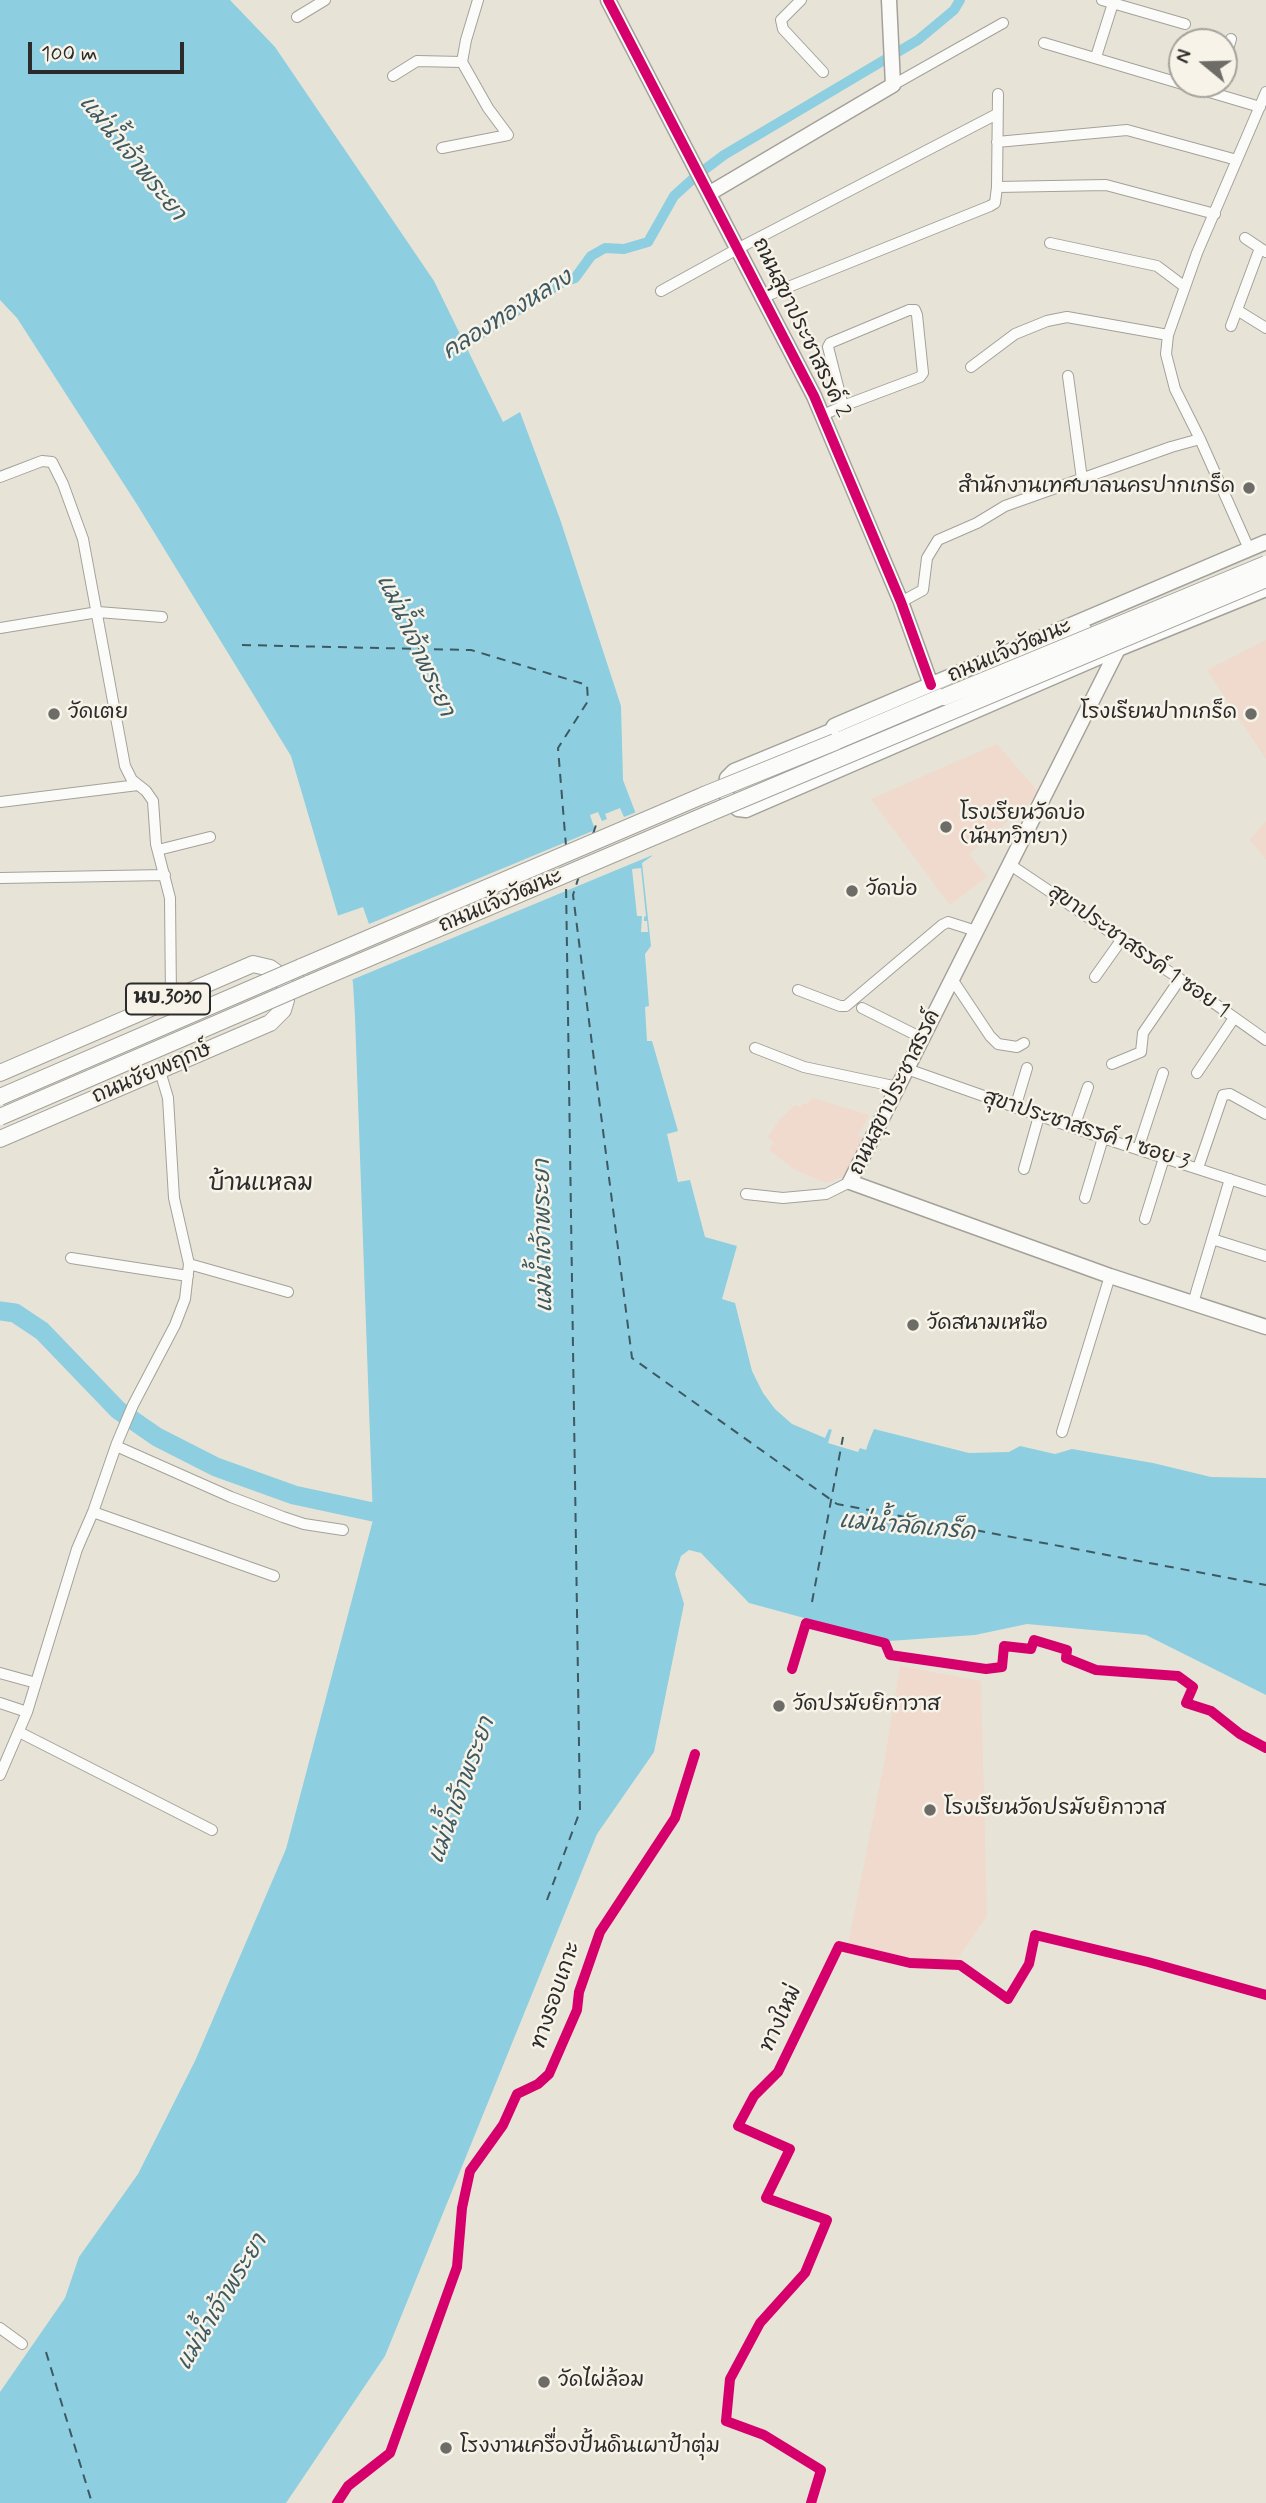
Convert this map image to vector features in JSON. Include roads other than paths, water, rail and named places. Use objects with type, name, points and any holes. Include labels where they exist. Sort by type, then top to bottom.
[{"type":"main road","points":[[944,697],[1006,661],[1266,553]]},
{"type":"main road","name":"ถนนแจ้งวัฒนะ","points":[[301,967],[704,795],[1266,564]]},
{"type":"main road","name":"ถนนแจ้งวัฒนะ","points":[[308,984],[1266,579]]},
{"type":"main road","name":"ถนนชัยพฤกษ์","points":[[0,1073],[253,964],[264,965],[277,972],[285,985],[286,1000],[283,1010],[270,1023],[0,1139]]},
{"type":"main road","name":"ถนนชัยพฤกษ์","points":[[0,1097],[301,967]]},
{"type":"main road","name":"ถนนชัยพฤกษ์","points":[[0,1117],[308,984]]},
{"type":"street","points":[[297,17],[325,0]]},
{"type":"street","points":[[442,148],[508,135],[488,108],[462,62],[478,0]]},
{"type":"street","name":"ถนนสุขาประชาสรรค์ 2","points":[[608,0],[823,415],[866,524],[901,602],[931,685]]},
{"type":"street","points":[[801,0],[781,20],[783,29],[823,72]]},
{"type":"street","points":[[888,0],[893,85]]},
{"type":"street","points":[[1102,0],[1185,24]]},
{"type":"street","points":[[1096,57],[1113,2]]},
{"type":"street","points":[[707,187],[1003,23]]},
{"type":"street","points":[[1044,43],[1168,80]]},
{"type":"street","points":[[393,76],[418,61],[462,62]]},
{"type":"street","points":[[1250,549],[1175,389],[1166,354],[1168,335],[1185,287],[1266,92]]},
{"type":"street","points":[[761,298],[995,202],[998,94]]},
{"type":"street","points":[[1226,98],[1260,107]]},
{"type":"street","points":[[661,291],[738,248],[997,114]]},
{"type":"street","points":[[997,142],[1127,130],[1237,160]]},
{"type":"street","points":[[997,187],[1106,185],[1214,214]]},
{"type":"street","points":[[1231,326],[1263,250],[1245,238]]},
{"type":"street","points":[[1050,243],[1157,266],[1185,287]]},
{"type":"street","points":[[823,415],[920,377],[923,368],[915,310],[909,310],[830,342],[828,347],[843,406]]},
{"type":"street","points":[[1237,310],[1266,328]]},
{"type":"street","points":[[971,366],[1015,334],[1047,321],[1067,317],[1168,335]]},
{"type":"street","points":[[1068,376],[1082,479]]},
{"type":"street","points":[[901,602],[923,590],[927,558],[938,540],[1005,506],[1200,439]]},
{"type":"street","points":[[0,477],[42,461],[52,462],[83,539],[125,766],[132,780],[146,790],[153,801],[158,850],[171,905],[171,998]]},
{"type":"street","name":"ถนนแจ้งวัฒนะ","points":[[1266,542],[734,771],[727,778],[725,790],[729,801],[738,809],[747,810],[1118,649],[1266,589]]},
{"type":"street","points":[[1106,611],[1118,649]]},
{"type":"street","points":[[0,628],[98,612],[162,617]]},
{"type":"street","name":"ถนนสุขาประชาสรรค์","points":[[1118,649],[850,1182],[1110,1276],[1266,1327]]},
{"type":"street","points":[[831,731],[837,755],[846,766]]},
{"type":"street","points":[[0,802],[138,785]]},
{"type":"street","points":[[158,850],[209,837]]},
{"type":"street","name":"สุขาประชาสรรค์ 1 ซอย 1","points":[[1009,864],[1266,1040]]},
{"type":"street","points":[[0,878],[165,875]]},
{"type":"street","points":[[798,990],[846,1006],[948,922],[976,930]]},
{"type":"street","points":[[1095,976],[1122,939]]},
{"type":"street","points":[[952,979],[998,1044],[1017,1047],[1024,1043]]},
{"type":"street","points":[[1111,1064],[1141,1052],[1143,1033],[1180,979]]},
{"type":"street","points":[[862,1008],[922,1038]]},
{"type":"street","points":[[1198,1073],[1234,1018]]},
{"type":"street","points":[[755,1048],[804,1067],[898,1087]]},
{"type":"street","points":[[1015,1108],[1027,1068]]},
{"type":"street","name":"สุขาประชาสรรค์ 1 ซอย 3","points":[[907,1069],[1103,1138],[1266,1190]]},
{"type":"street","points":[[0,1775],[27,1712],[77,1549],[118,1441],[185,1298],[189,1264],[174,1198],[167,1098],[160,1071]]},
{"type":"street","points":[[1138,1149],[1163,1073]]},
{"type":"street","points":[[1074,1127],[1088,1087]]},
{"type":"street","points":[[1198,1168],[1223,1095],[1230,1094],[1266,1114]]},
{"type":"street","points":[[1024,1169],[1039,1116]]},
{"type":"street","points":[[1085,1198],[1103,1138]]},
{"type":"street","points":[[1145,1219],[1164,1158]]},
{"type":"street","points":[[1193,1303],[1230,1179]]},
{"type":"street","points":[[746,1194],[783,1198],[826,1194],[850,1182]]},
{"type":"street","points":[[1212,1239],[1266,1256]]},
{"type":"street","points":[[72,1258],[188,1276]]},
{"type":"street","points":[[189,1264],[288,1292]]},
{"type":"street","points":[[1062,1432],[1110,1276]]},
{"type":"street","points":[[118,1441],[272,1513],[304,1524],[343,1530]]},
{"type":"street","points":[[93,1512],[274,1576]]},
{"type":"street","points":[[0,1673],[36,1683]]},
{"type":"street","points":[[0,1703],[27,1712]]},
{"type":"street","points":[[19,1732],[212,1830]]},
{"type":"street","points":[[0,2328],[22,2344]]},
{"type":"water","points":[[0,0],[230,0],[275,47],[434,281],[503,422],[520,412],[560,519],[621,706],[623,780],[652,856],[642,863],[651,946],[645,954],[649,1006],[645,1007],[647,1041],[652,1041],[678,1131],[667,1134],[678,1182],[690,1180],[705,1237],[737,1246],[722,1299],[735,1303],[752,1371],[775,1409],[792,1424],[825,1438],[829,1429],[869,1441],[874,1429],[969,1453],[1009,1452],[1020,1446],[1055,1454],[1072,1449],[1153,1463],[1211,1477],[1266,1478],[1266,1695],[1146,1635],[1027,1624],[975,1635],[889,1641],[749,1603],[701,1553],[689,1550],[681,1556],[675,1574],[684,1604],[654,1752],[597,1834],[385,2356],[286,2503],[0,2503],[0,2392],[65,2298],[79,2257],[138,2174],[195,2061],[286,1849],[373,1520],[355,1017],[353,983],[344,936],[291,756],[138,506],[17,318],[0,300]]},
{"type":"waterway","name":"คลองทองหลาง","points":[[455,350],[561,283],[575,278],[591,256],[605,248],[624,249],[648,242],[674,196],[696,176],[724,155],[918,40],[954,10],[960,0]]},
{"type":"waterway","points":[[0,1311],[15,1313],[42,1331],[118,1410],[157,1437],[216,1467],[294,1495],[373,1512],[399,1507]]},
{"type":"place","name":"สำนักงานเทศบาลนครปากเกร็ด","points":[[1249,488]]},
{"type":"place","name":"วัดเตย","points":[[54,714]]},
{"type":"place","name":"โรงเรียนปากเกร็ด","points":[[1251,714]]},
{"type":"place","name":"โรงเรียนวัดบ่อ (นันทวิทยา)","points":[[946,827]]},
{"type":"place","name":"วัดบ่อ","points":[[852,891]]},
{"type":"place","name":"วัดสนามเหนือ","points":[[913,1325]]},
{"type":"place","name":"วัดปรมัยยิกาวาส","points":[[779,1706]]},
{"type":"place","name":"โรงเรียนวัดปรมัยยิกาวาส","points":[[930,1810]]},
{"type":"place","name":"วัดไผ่ล้อม","points":[[544,2382]]},
{"type":"place","name":"โรงงานเครื่องปั้นดินเผาป้าตุ่ม","points":[[446,2448]]},
{"type":"district","name":"บ้านแหลม","points":[[261,1185]]},
{"type":"water label","name":"แม่น้ำเจ้าพระยา","points":[[131,159]]},
{"type":"water label","name":"แม่น้ำเจ้าพระยา","points":[[414,646]]},
{"type":"water label","name":"แม่น้ำเจ้าพระยา","points":[[545,1236]]},
{"type":"water label","name":"แม่น้ำลัดเกร็ด","points":[[907,1528]]},
{"type":"water label","name":"แม่น้ำเจ้าพระยา","points":[[463,1791]]},
{"type":"water label","name":"แม่น้ำเจ้าพระยา","points":[[223,2303]]}]
